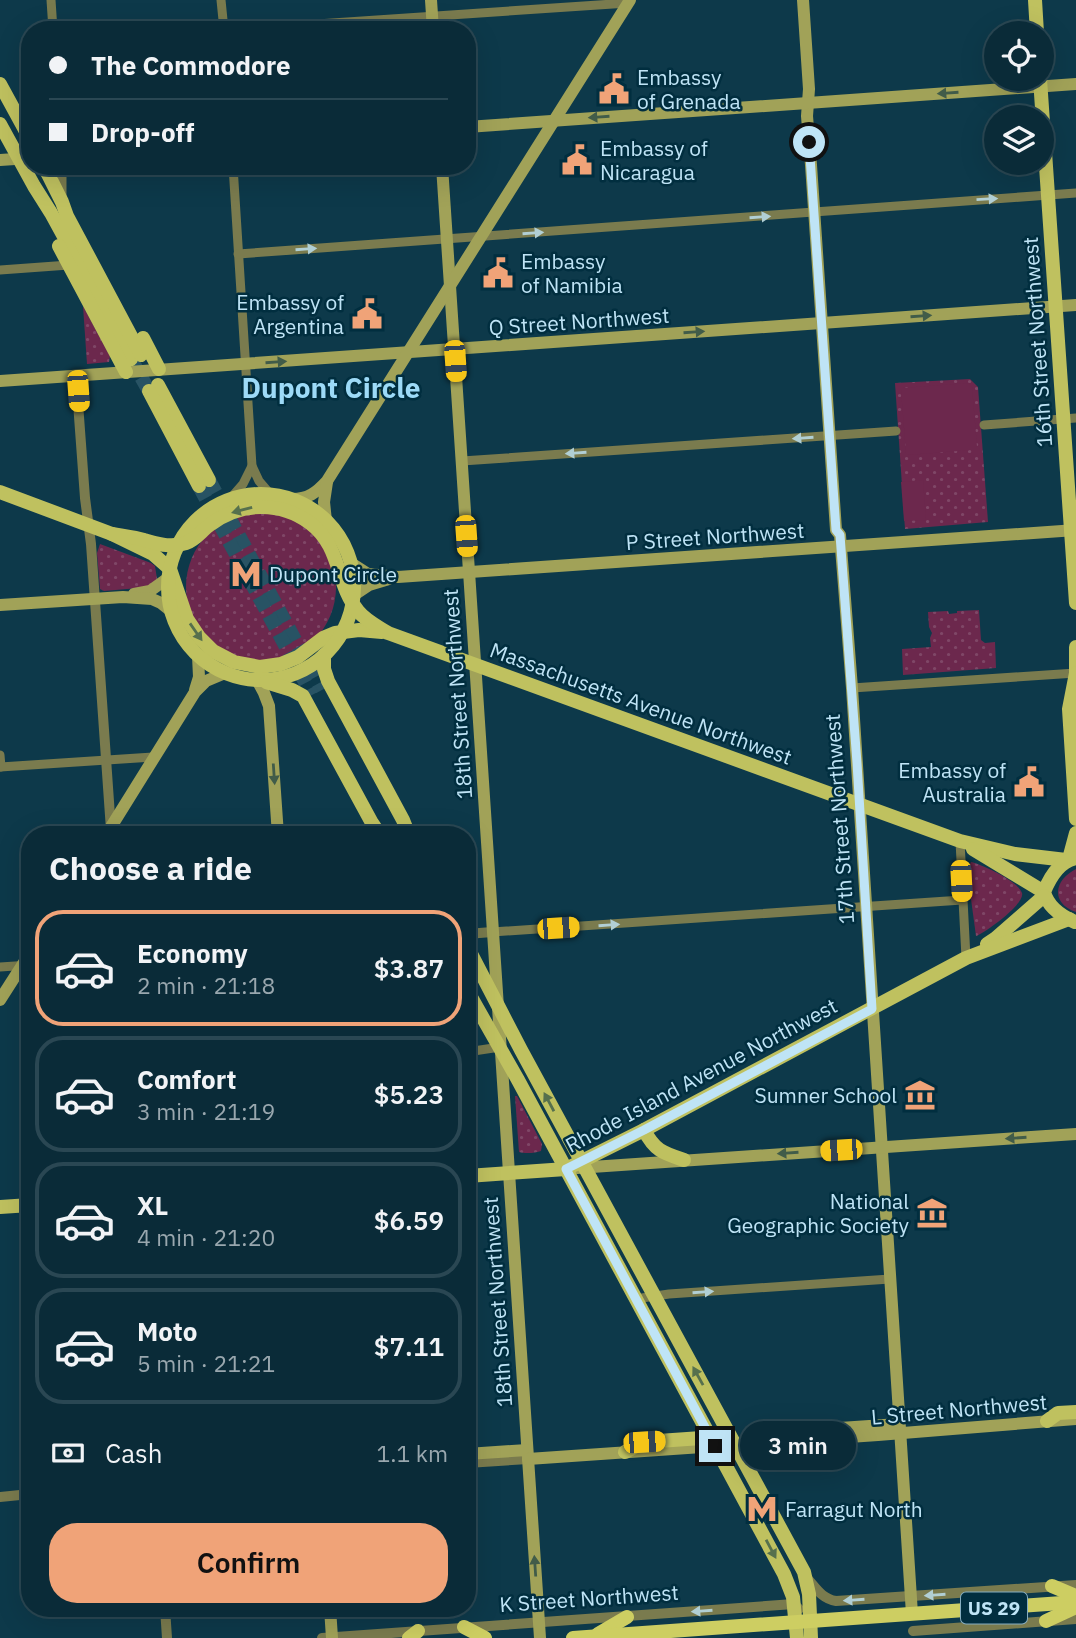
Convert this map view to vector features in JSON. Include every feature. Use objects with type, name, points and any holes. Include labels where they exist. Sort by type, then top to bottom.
[{"type":"highway","points":[[1052,1587],[1076,1596]]},
{"type":"highway","name":"K Street Northwest","points":[[573,1638],[1076,1605]]},
{"type":"highway","points":[[1046,1621],[1076,1605]]},
{"type":"highway","points":[[594,1636],[627,1617]]},
{"type":"highway","points":[[464,1627],[485,1638]]},
{"type":"highway","points":[[672,1638],[687,1629]]},
{"type":"main road","points":[[430,0],[432,21]]},
{"type":"main road","name":"17th Street Northwest","points":[[803,0],[809,103],[807,116],[836,530],[840,535],[852,688],[912,1614]]},
{"type":"main road","points":[[1035,0],[1036,21]]},
{"type":"main road","points":[[292,499],[308,498],[327,481],[629,2]]},
{"type":"main road","points":[[0,84],[21,122]]},
{"type":"main road","points":[[1054,84],[1076,85]]},
{"type":"main road","points":[[476,126],[984,88]]},
{"type":"main road","name":"16th Street Northwest","points":[[1042,91],[1056,307],[1070,418],[1076,603]]},
{"type":"main road","points":[[0,124],[21,154]]},
{"type":"main road","points":[[0,160],[21,158]]},
{"type":"main road","points":[[30,175],[69,265],[133,362]]},
{"type":"main road","points":[[48,175],[133,362]]},
{"type":"main road","name":"18th Street Northwest","points":[[443,175],[540,1638]]},
{"type":"main road","points":[[34,186],[133,362]]},
{"type":"main road","points":[[62,202],[74,213],[81,225],[159,369]]},
{"type":"main road","name":"Q Street Northwest","points":[[0,381],[76,376],[133,362],[159,369],[246,364],[1076,305]]},
{"type":"main road","points":[[153,388],[204,483]]},
{"type":"main road","points":[[326,521],[324,502],[327,481]]},
{"type":"main road","points":[[0,492],[113,534],[153,554],[169,574],[192,628],[213,651],[234,662],[261,667],[281,664],[305,653],[323,638],[342,632]]},
{"type":"main road","points":[[261,681],[305,669],[324,655],[342,632],[353,599],[351,563],[341,541],[326,521],[307,506],[292,499],[252,494],[230,499],[201,515],[186,531],[178,545],[169,574],[168,597],[171,611],[180,633],[198,656],[210,666],[225,673],[292,690],[303,696],[375,826]]},
{"type":"main road","points":[[113,534],[165,546],[178,545],[191,541],[212,523],[232,512],[256,507],[283,509],[309,523],[328,542],[336,558],[345,591],[353,599]]},
{"type":"main road","name":"P Street Northwest","points":[[351,563],[368,574],[398,577],[1074,530]]},
{"type":"main road","points":[[123,597],[150,591],[169,574]]},
{"type":"main road","name":"P Street Northwest","points":[[353,599],[369,585],[398,577]]},
{"type":"main road","points":[[0,605],[123,597],[152,599],[171,611]]},
{"type":"main road","name":"Massachusetts Avenue Northwest","points":[[353,599],[364,617],[388,633]]},
{"type":"main road","name":"Massachusetts Avenue Northwest","points":[[342,632],[359,629],[388,633],[960,841],[1015,854],[1070,859]]},
{"type":"main road","points":[[1076,647],[1076,678]]},
{"type":"main road","points":[[324,655],[324,669],[328,681],[405,826]]},
{"type":"main road","points":[[195,692],[199,677],[198,656]]},
{"type":"main road","points":[[113,826],[195,692],[206,681],[225,673]]},
{"type":"main road","points":[[1076,673],[1069,709],[1076,819]]},
{"type":"main road","points":[[261,681],[270,713],[277,826]]},
{"type":"main road","points":[[379,826],[317,692],[401,826]]},
{"type":"main road","points":[[1070,859],[1076,833]]},
{"type":"main road","name":"Massachusetts Avenue Northwest","points":[[960,841],[1044,894],[1049,904],[1073,923]]},
{"type":"main road","name":"Rhode Island Avenue Northwest","points":[[476,1175],[566,1169],[584,1165],[644,1130],[966,958],[996,938],[1044,894],[1055,872],[1070,859]]},
{"type":"main road","name":"Rhode Island Avenue Northwest","points":[[966,958],[1073,923]]},
{"type":"main road","points":[[476,963],[807,1578],[803,1622],[798,1638]]},
{"type":"main road","points":[[0,1000],[21,972]]},
{"type":"main road","points":[[476,1006],[784,1574],[794,1604],[811,1638]]},
{"type":"main road","points":[[644,1130],[658,1150],[684,1160]]},
{"type":"main road","points":[[584,1165],[684,1160],[881,1143],[968,1141],[1076,1133]]},
{"type":"main road","points":[[0,1207],[21,1206]]},
{"type":"main road","points":[[1047,1421],[1058,1413],[1076,1412]]},
{"type":"main road","name":"L Street Northwest","points":[[733,1440],[828,1438],[900,1429],[1076,1419]]},
{"type":"main road","points":[[476,1454],[625,1452],[644,1442],[733,1440]]},
{"type":"main road","points":[[331,1617],[332,1638]]},
{"type":"street","points":[[51,0],[52,21]]},
{"type":"street","points":[[221,0],[224,21]]},
{"type":"street","points":[[349,21],[629,2]]},
{"type":"street","points":[[62,175],[62,202]]},
{"type":"street","points":[[234,175],[252,466],[259,481],[271,495]]},
{"type":"street","points":[[238,254],[1076,193]]},
{"type":"street","points":[[0,270],[69,265]]},
{"type":"street","points":[[76,376],[109,826]]},
{"type":"street","points":[[984,425],[1070,418]]},
{"type":"street","points":[[462,461],[896,431]]},
{"type":"street","points":[[230,499],[243,484],[252,466]]},
{"type":"street","points":[[852,688],[1076,673]]},
{"type":"street","points":[[0,755],[1,767],[153,757]]},
{"type":"street","points":[[960,841],[966,958]]},
{"type":"street","points":[[476,933],[962,900]]},
{"type":"street","points":[[0,967],[21,965]]},
{"type":"street","points":[[476,1051],[500,1047]]},
{"type":"street","points":[[635,1298],[890,1279]]},
{"type":"street","points":[[476,1462],[527,1455]]},
{"type":"street","points":[[0,1497],[21,1495]]},
{"type":"street","points":[[807,1578],[822,1595],[836,1601],[1076,1585]]},
{"type":"street","name":"K Street Northwest","points":[[322,1638],[414,1634],[464,1627],[794,1604]]},
{"type":"street","name":"17th Street Northwest","points":[[912,1614],[913,1635]]},
{"type":"street","points":[[166,1617],[167,1638]]},
{"type":"street","points":[[913,1635],[1076,1619]]},
{"type":"shaded area","points":[[83,306],[110,356],[109,362],[87,364]]},
{"type":"shaded area","points":[[970,379],[978,387],[988,522],[905,529],[895,383]]},
{"type":"shaded area","points":[[968,383],[972,387],[977,447],[971,450],[908,455],[901,390]]},
{"type":"shaded area","points":[[923,480],[926,520],[904,521],[901,482]]},
{"type":"shaded area","name":"Dupont Circle","points":[[261,512],[290,518],[314,534],[330,558],[336,587],[330,616],[314,640],[290,656],[261,662],[232,656],[208,640],[192,616],[186,587],[192,558],[208,534],[232,518]]},
{"type":"shaded area","points":[[100,544],[151,563],[155,566],[157,579],[150,587],[104,591],[100,589],[97,553]]},
{"type":"shaded area","points":[[979,610],[981,640],[985,643],[995,642],[996,668],[903,675],[902,649],[931,647],[932,633],[928,612],[948,611],[949,614]]},
{"type":"shaded area","points":[[971,862],[1007,879],[1022,893],[1011,910],[996,924],[976,936],[971,899]]},
{"type":"shaded area","points":[[1076,869],[1076,912],[1062,903],[1058,891],[1063,879]]},
{"type":"shaded area","points":[[515,1096],[542,1144],[541,1151],[519,1152]]},
{"type":"tunnel","points":[[131,359],[149,391]]},
{"type":"tunnel","points":[[209,480],[322,690]]},
{"type":"tunnel","points":[[199,486],[312,695]]},
{"type":"place","name":"Embassy of Grenada","points":[[614,89]]},
{"type":"place","name":"Embassy of Nicaragua","points":[[577,160]]},
{"type":"place","name":"Embassy of Namibia","points":[[498,273]]},
{"type":"place","name":"Embassy of Argentina","points":[[367,314]]},
{"type":"place","name":"Dupont Circle","points":[[246,574]]},
{"type":"place","name":"Embassy of Australia","points":[[1029,782]]},
{"type":"place","name":"Sumner School","points":[[920,1095]]},
{"type":"place","name":"National Geographic Society","points":[[932,1213]]},
{"type":"place","name":"Farragut North","points":[[762,1509]]},
{"type":"district","name":"Dupont Circle","points":[[331,387]]},
{"type":"route","points":[[715,1446],[566,1169],[596,1156],[872,1009],[852,688],[840,535],[836,530],[809,142]]}]
